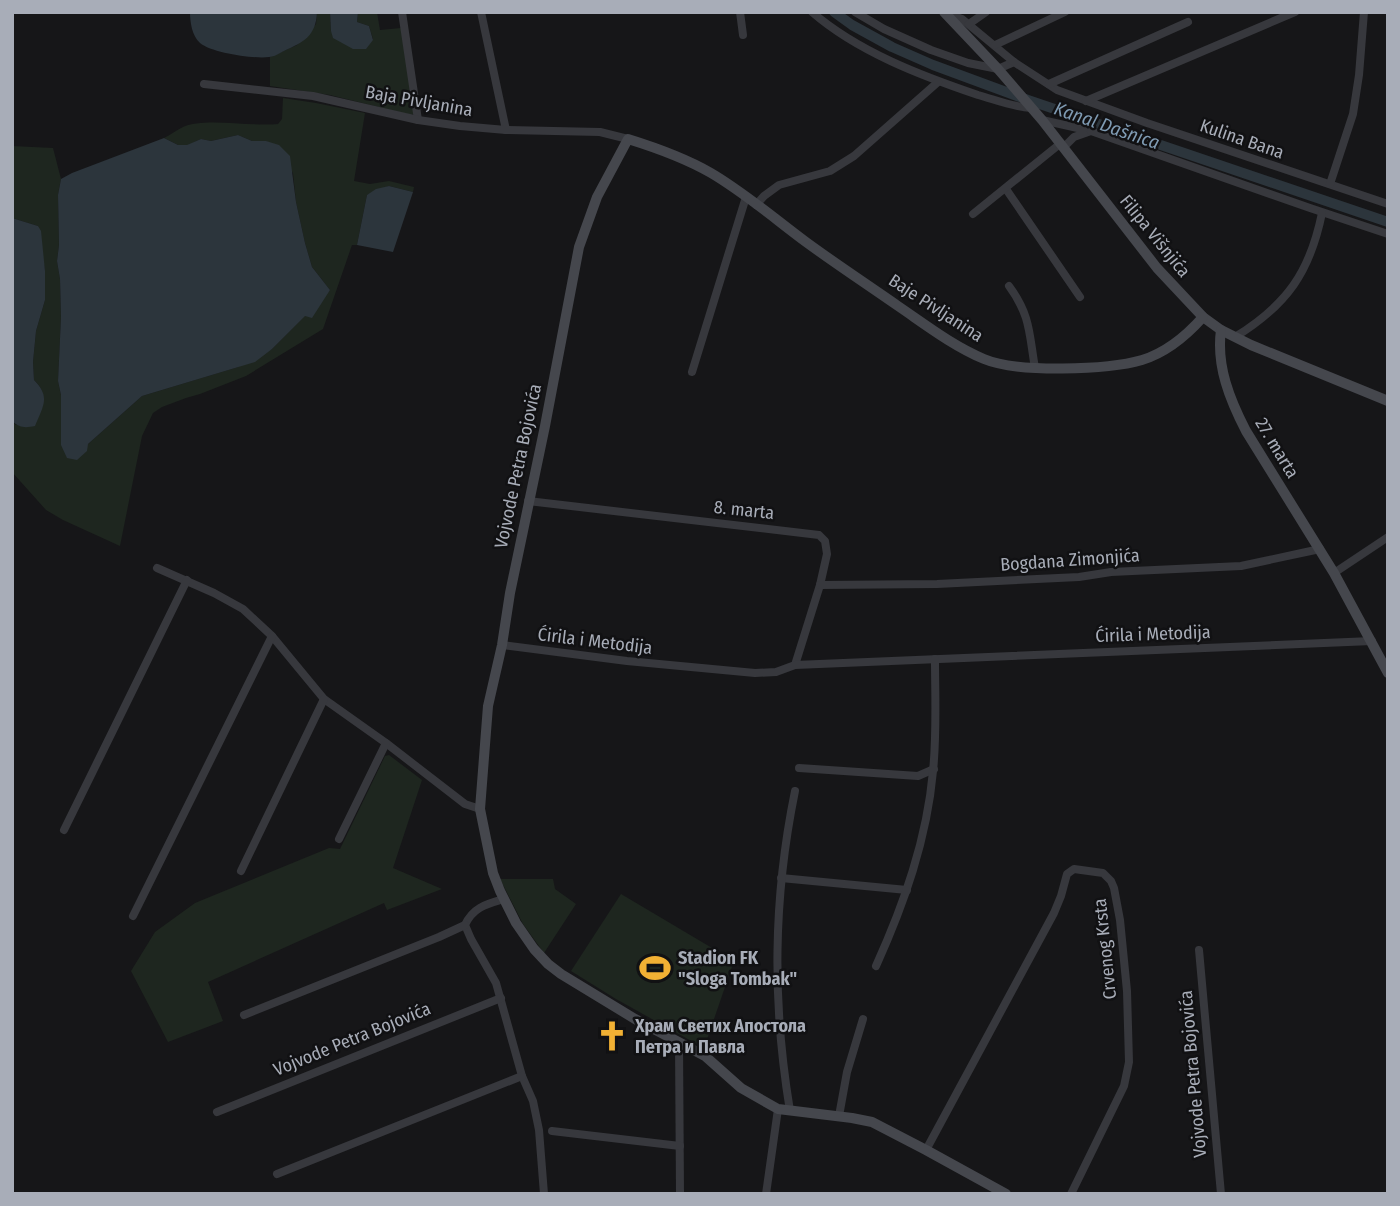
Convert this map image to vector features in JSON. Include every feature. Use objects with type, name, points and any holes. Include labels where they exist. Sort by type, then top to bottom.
[{"type":"street","points":[[402,12],[418,120]]},
{"type":"street","points":[[481,12],[506,130]]},
{"type":"street","points":[[740,12],[743,35]]},
{"type":"street","points":[[813,12],[891,62],[938,82],[1005,103],[1031,107]]},
{"type":"street","points":[[855,12],[884,29],[968,63],[998,69],[1014,62]]},
{"type":"street","points":[[969,24],[986,12]]},
{"type":"street","points":[[995,45],[1065,12]]},
{"type":"street","points":[[1086,101],[1294,12]]},
{"type":"street","points":[[1330,184],[1353,114],[1364,12]]},
{"type":"street","name":"Filipa Višnjića","points":[[946,14],[1031,107],[1157,268],[1203,317],[1221,330],[1251,345],[1388,401]]},
{"type":"street","name":"Kulina Bana","points":[[946,14],[962,19],[1014,62],[1057,90],[1160,128],[1388,204]]},
{"type":"street","points":[[1049,84],[1188,22]]},
{"type":"street","points":[[756,205],[779,185],[830,171],[854,156],[938,82]]},
{"type":"street","name":"Baja Pivljanina","points":[[204,83],[313,96],[460,127],[600,132],[628,139]]},
{"type":"street","points":[[1042,120],[1091,131],[1388,234]]},
{"type":"street","points":[[973,214],[1074,136],[1091,131]]},
{"type":"street","name":"Baje Pivljanina","points":[[628,139],[660,149],[713,174],[809,244],[958,346],[986,360],[1035,368],[1104,366],[1145,359],[1187,334],[1203,317]]},
{"type":"street","name":"Vojvode Petra Bojovića","points":[[628,139],[597,197],[579,247],[488,706],[480,809],[493,873],[522,932],[548,964],[635,1019],[705,1056],[741,1088],[784,1110],[872,1122],[1006,1194]]},
{"type":"street","points":[[1006,189],[1080,298]]},
{"type":"street","points":[[692,372],[746,197]]},
{"type":"street","points":[[1235,337],[1272,311],[1300,276],[1318,235],[1322,213]]},
{"type":"street","points":[[1009,286],[1020,301],[1029,326],[1035,368]]},
{"type":"street","name":"27. marta","points":[[1221,330],[1225,381],[1236,411],[1334,573],[1388,673]]},
{"type":"street","name":"8. marta","points":[[528,501],[820,535],[825,541],[827,554],[795,665]]},
{"type":"street","points":[[1334,573],[1388,537]]},
{"type":"street","name":"Bogdana Zimonjića","points":[[820,584],[937,584],[1241,566],[1320,550]]},
{"type":"street","points":[[157,568],[228,599],[243,609],[272,636],[324,699],[466,804],[480,809]]},
{"type":"street","points":[[64,830],[187,580]]},
{"type":"street","points":[[133,916],[272,636]]},
{"type":"street","name":"Ćirila i Metodija","points":[[502,645],[627,661],[755,673],[776,672],[795,665],[1372,641]]},
{"type":"street","points":[[876,965],[907,890],[926,818],[934,769],[935,659]]},
{"type":"street","points":[[241,871],[324,699]]},
{"type":"street","points":[[339,839],[386,743]]},
{"type":"street","points":[[799,768],[918,776],[934,769]]},
{"type":"street","points":[[766,1194],[784,1110],[777,995],[778,917],[781,878],[795,790]]},
{"type":"street","name":"Crvenog Krsta","points":[[926,1150],[1054,913],[1067,873],[1074,869],[1104,873],[1114,888],[1120,920],[1127,991],[1129,1062],[1124,1086],[1071,1194]]},
{"type":"street","points":[[781,878],[907,890]]},
{"type":"street","points":[[244,1015],[439,937],[465,925],[476,909],[504,898]]},
{"type":"street","points":[[465,925],[496,983],[522,1076],[533,1101],[539,1130],[544,1194]]},
{"type":"street","name":"Vojvode Petra Bojovića","points":[[1199,950],[1221,1194]]},
{"type":"street","name":"Vojvode Petra Bojovića","points":[[217,1112],[501,998]]},
{"type":"street","points":[[839,1116],[847,1072],[863,1019]]},
{"type":"street","points":[[679,1043],[680,1194]]},
{"type":"street","points":[[277,1174],[522,1076]]},
{"type":"street","points":[[552,1131],[680,1146]]},
{"type":"shaded area","points":[[190,12],[317,12],[314,27],[308,37],[275,56],[262,57],[244,56],[206,47],[193,33]]},
{"type":"shaded area","points":[[317,12],[330,12],[331,31],[365,49],[373,39],[369,26],[357,22],[358,12],[377,12],[380,30],[401,28],[414,114],[330,95],[270,86],[270,57],[297,45],[316,24]]},
{"type":"shaded area","points":[[330,12],[358,12],[357,22],[369,26],[373,40],[366,49],[353,49],[333,38]]},
{"type":"shaded area","points":[[283,98],[365,113],[354,181],[370,184],[389,181],[414,187],[413,192],[389,186],[367,195],[357,245],[352,245],[323,329],[246,376],[162,407],[153,413],[142,436],[120,546],[46,510],[12,472],[12,421],[16,425],[42,408],[43,403],[42,392],[34,380],[33,362],[36,331],[45,300],[45,271],[38,226],[12,218],[12,146],[53,148],[61,179],[58,195],[57,261],[60,279],[58,381],[61,411],[88,444],[142,396],[238,367],[272,349],[330,290],[312,267],[296,202],[293,173],[266,141],[252,141],[238,135],[211,141],[201,139],[188,145],[178,145],[164,138],[192,124],[278,124],[282,119]]},
{"type":"shaded area","points":[[238,135],[252,141],[279,145],[290,156],[296,202],[312,267],[330,290],[312,318],[305,316],[255,362],[142,396],[88,444],[87,451],[77,460],[67,458],[61,445],[61,395],[58,381],[61,317],[57,261],[58,195],[61,179],[164,138],[178,145],[187,145],[201,139],[211,141]]},
{"type":"shaded area","points":[[389,186],[413,192],[393,252],[357,245],[367,195],[376,189]]},
{"type":"shaded area","points":[[12,218],[38,226],[41,231],[45,271],[45,300],[36,331],[33,362],[34,380],[42,392],[44,402],[35,426],[28,427],[12,421]]},
{"type":"shaded area","points":[[389,755],[422,780],[393,868],[442,889],[387,910],[384,903],[208,982],[223,1021],[168,1042],[131,971],[155,932],[195,903],[329,848],[340,849],[385,756]]},
{"type":"shaded area","points":[[500,879],[553,879],[555,889],[576,904],[544,953],[523,924]]},
{"type":"shaded area","name":"Stadion FK \"Sloga Tombak\"","points":[[621,894],[734,961],[704,1048],[571,971]]},
{"type":"waterway","name":"Kanal Dašnica","points":[[834,12],[892,47],[933,65],[1388,222]]},
{"type":"place","name":"Stadion FK \"Sloga Tombak\"","points":[[655,968]]},
{"type":"place","name":"Храм Светих Апостола Петра и Павла","points":[[612,1036]]}]
